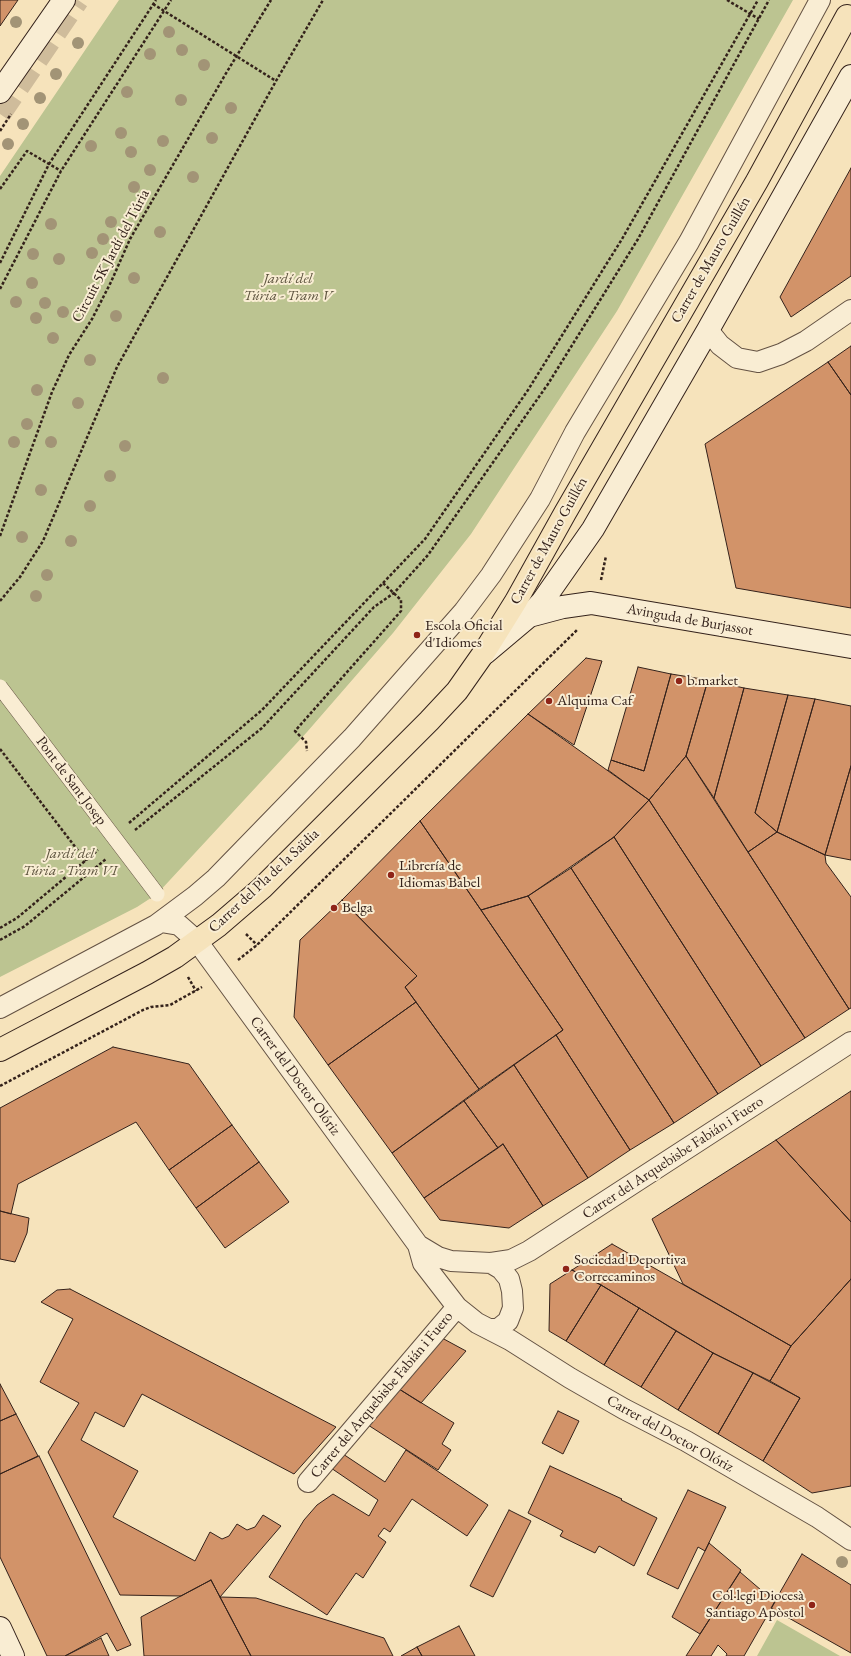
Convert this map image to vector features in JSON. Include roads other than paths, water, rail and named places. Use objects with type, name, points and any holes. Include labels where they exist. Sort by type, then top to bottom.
[{"type":"main road","points":[[0,92],[64,0]]},
{"type":"main road","name":"Carrer de Mauro Guillén","points":[[484,654],[516,601],[580,485],[757,181],[847,16]]},
{"type":"main road","name":"Carrer de Mauro Guillén","points":[[484,654],[529,616],[547,596],[593,529],[708,330],[851,76]]},
{"type":"main road","name":"Avinguda de Burjassot","points":[[529,616],[563,607],[591,603],[851,647]]},
{"type":"main road","name":"Carrer del Pla de la Saïdia","points":[[0,1050],[147,973],[197,941],[230,916],[262,888],[419,731],[457,691],[484,654]]},
{"type":"main road","points":[[0,1628],[13,1656]]},
{"type":"street","name":"Carrer de Mauro Guillén","points":[[161,922],[193,898],[216,878],[352,738],[464,611],[491,575],[540,499],[575,432],[689,242],[820,0]]},
{"type":"street","points":[[708,330],[720,345],[737,358],[758,362],[781,354],[806,340],[851,310]]},
{"type":"street","name":"Pont de Sant Josep","points":[[0,687],[157,894]]},
{"type":"street","points":[[0,1008],[161,922]]},
{"type":"street","name":"Carrer del Doctor Olóriz","points":[[161,922],[179,925],[197,941],[418,1245],[423,1263],[451,1300],[477,1323],[583,1386],[686,1441],[817,1517],[851,1540]]},
{"type":"street","name":"Carrer del Arquebisbe Fabián i Fuero","points":[[491,1263],[511,1260],[529,1251],[851,1042]]},
{"type":"street","name":"Carrer del Doctor Olóriz","points":[[418,1245],[438,1257],[451,1261],[491,1263]]},
{"type":"street","points":[[451,1300],[446,1284],[450,1277],[460,1268],[472,1262]]},
{"type":"street","points":[[489,1329],[498,1329],[508,1321],[513,1308],[512,1291],[509,1279],[501,1269],[491,1263]]},
{"type":"street","name":"Carrer del Arquebisbe Fabián i Fuero","points":[[308,1482],[451,1300]]},
{"type":"tunnel","points":[[0,114],[78,0]]},
{"type":"place","name":"Escola Oficial d'Idiomes","points":[[417,635]]},
{"type":"place","name":"b.market","points":[[679,681]]},
{"type":"place","name":"Alquima Caf","points":[[549,701]]},
{"type":"place","name":"Librería de Idiomas Babel","points":[[391,875]]},
{"type":"place","name":"Belga","points":[[334,908]]},
{"type":"place","name":"Sociedad Deportiva Correcaminos","points":[[566,1269]]},
{"type":"place","name":"Col·legi Diocesà Santiago Apòstol","points":[[812,1605]]},
{"type":"park label","name":"Jardí del Túria - Tram V","points":[[288,288]]},
{"type":"park label","name":"Jardí del Túria - Tram VI","points":[[70,862]]}]
